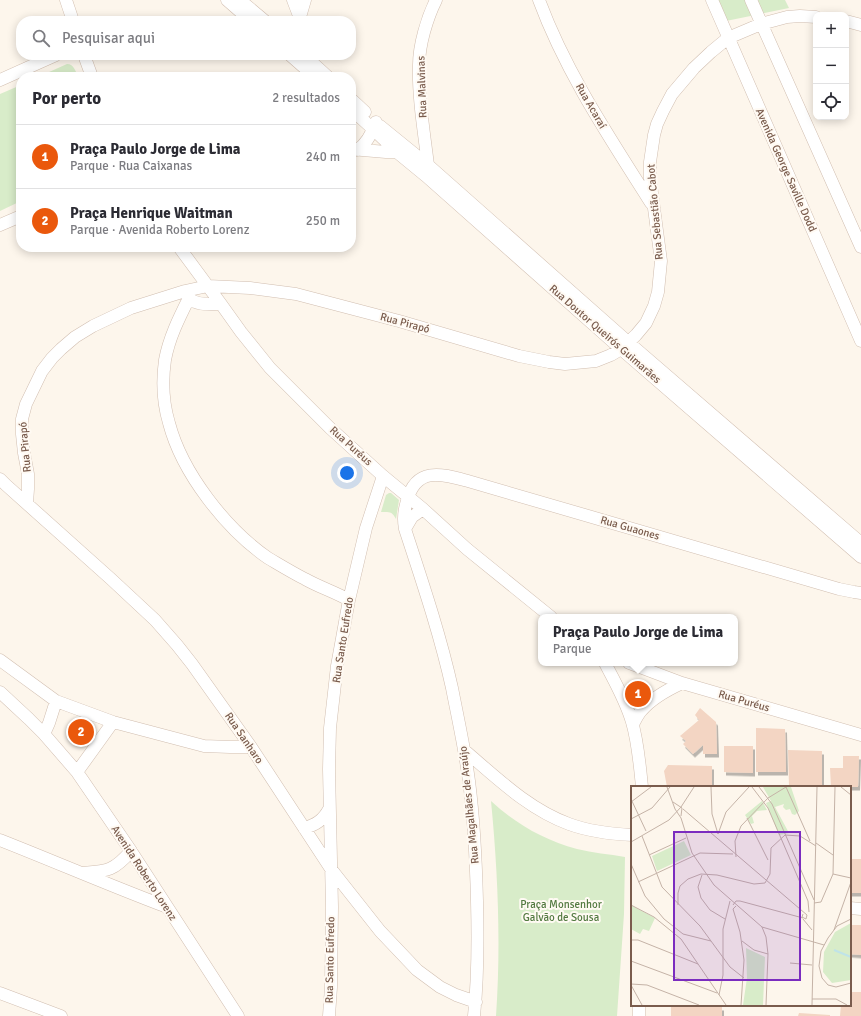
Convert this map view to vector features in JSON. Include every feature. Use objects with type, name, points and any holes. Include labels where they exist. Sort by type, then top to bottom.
[{"type":"street","points":[[66,0],[71,16]]},
{"type":"street","points":[[226,0],[245,16]]},
{"type":"street","points":[[240,0],[259,16]]},
{"type":"street","points":[[293,0],[299,16]]},
{"type":"street","points":[[301,16],[305,0]]},
{"type":"street","name":"Rua Malvinas","points":[[427,171],[420,98],[419,64],[423,35],[436,0]]},
{"type":"street","name":"Rua Acaraí","points":[[539,0],[547,22],[566,63],[592,109],[653,206]]},
{"type":"street","name":"Avenida George Saville Dodd","points":[[712,0],[861,341]]},
{"type":"street","points":[[751,0],[861,247]]},
{"type":"street","name":"Rua Sebastião Cabot","points":[[624,346],[646,323],[654,306],[658,292],[661,262],[653,206],[650,162],[657,124],[672,94],[694,68],[728,38],[761,24],[787,17],[813,17]]},
{"type":"street","points":[[849,23],[861,25]]},
{"type":"street","points":[[18,72],[45,60]]},
{"type":"street","points":[[86,60],[90,72]]},
{"type":"street","points":[[306,60],[312,72]]},
{"type":"street","points":[[307,60],[322,72]]},
{"type":"street","points":[[0,80],[16,73]]},
{"type":"street","name":"Rua Doutor Queirós Guimarães","points":[[356,105],[375,126],[404,152],[861,557]]},
{"type":"street","name":"Rua Doutor Queirós Guimarães","points":[[356,113],[375,126]]},
{"type":"street","points":[[356,148],[361,147],[365,143],[375,126]]},
{"type":"street","points":[[356,149],[404,152]]},
{"type":"street","points":[[0,226],[16,218]]},
{"type":"street","name":"Rua Puréus","points":[[183,252],[241,332],[270,368],[330,428],[467,549],[547,614]]},
{"type":"street","name":"Rua Pirapó","points":[[27,503],[28,474],[24,453],[22,420],[26,404],[42,371],[52,358],[75,337],[93,326],[131,308],[187,294],[208,286],[250,288],[296,294],[399,321],[519,356],[549,362],[565,364],[596,361],[611,355],[624,346]]},
{"type":"street","points":[[221,304],[197,302],[187,294],[169,341],[163,380],[165,404],[169,424],[180,453],[208,499],[242,536],[268,557],[306,580],[333,591],[349,600]]},
{"type":"street","name":"Rua Doutor Queirós Guimarães","points":[[624,346],[861,543]]},
{"type":"street","name":"Rua Guaones","points":[[408,496],[413,486],[420,478],[434,475],[449,476],[839,589],[861,593]]},
{"type":"street","name":"Rua Santo Eufredo","points":[[329,1016],[331,987],[331,869],[329,809],[330,728],[349,600],[366,528],[383,476]]},
{"type":"street","name":"Rua Sanharo","points":[[0,479],[111,578],[155,620],[177,645],[251,747],[331,869],[380,931],[417,970],[440,988],[476,1002]]},
{"type":"street","name":"Rua Magalhães de Araújo","points":[[408,496],[404,516],[405,529],[435,623],[452,687],[469,781],[478,931],[476,1002],[474,1016]]},
{"type":"street","points":[[405,529],[412,517],[423,509]]},
{"type":"street","points":[[0,660],[56,701],[112,722],[204,746],[251,747]]},
{"type":"street","points":[[607,666],[619,689],[633,724],[642,786]]},
{"type":"street","name":"Rua Puréus","points":[[637,666],[682,684],[861,735]]},
{"type":"street","points":[[633,724],[641,711],[653,700],[664,692],[682,684]]},
{"type":"street","name":"Avenida Roberto Lorenz","points":[[0,692],[44,734],[77,772],[131,851],[238,1016]]},
{"type":"street","points":[[44,734],[49,724],[56,701]]},
{"type":"street","points":[[77,772],[112,722]]},
{"type":"street","points":[[464,750],[512,791],[529,804],[548,815],[570,824],[591,830],[631,836]]},
{"type":"street","points":[[304,828],[319,822],[329,809]]},
{"type":"street","points":[[0,840],[61,864],[81,874],[167,907]]},
{"type":"street","points":[[81,874],[115,867],[122,862],[131,851]]},
{"type":"street","points":[[851,908],[861,909]]},
{"type":"street","points":[[0,993],[61,1016]]},
{"type":"green space","points":[[716,0],[785,0],[789,8],[721,22]]},
{"type":"green space","points":[[69,64],[73,67],[76,72],[49,72]]},
{"type":"green space","points":[[16,87],[16,203],[0,211],[0,94]]},
{"type":"green space","points":[[389,493],[399,500],[396,519],[390,512],[381,512],[386,495]]},
{"type":"green space","points":[[628,682],[645,688],[646,689],[637,698]]},
{"type":"green space","points":[[75,724],[89,729],[90,735],[87,739],[79,741],[74,739],[72,736],[72,731]]},
{"type":"green space","name":"Praça Monsenhor Galvão de Sousa","points":[[491,801],[520,824],[553,841],[583,850],[625,857],[624,914],[617,1016],[496,1016],[498,989],[498,908]]},
{"type":"building","points":[[700,708],[716,722],[717,754],[703,754],[703,745],[693,754],[683,744],[686,741],[680,736],[699,720],[695,715]]},
{"type":"building","points":[[756,728],[785,729],[786,772],[756,772]]},
{"type":"building","points":[[724,746],[753,746],[753,773],[724,772]]},
{"type":"building","points":[[788,750],[822,751],[822,786],[789,786]]},
{"type":"building","points":[[843,756],[859,756],[858,787],[831,786],[830,768],[843,768]]},
{"type":"building","points":[[668,765],[712,766],[712,786],[667,786],[664,771]]},
{"type":"building","points":[[851,859],[861,859],[861,893],[851,893]]},
{"type":"building","points":[[851,925],[861,925],[861,955],[851,954]]},
{"type":"building","points":[[851,992],[861,992],[861,1016],[840,1016],[841,1006],[851,1006]]},
{"type":"building","points":[[671,1006],[722,1007],[722,1016],[671,1016]]},
{"type":"building","points":[[799,1013],[830,1015],[830,1016],[798,1016]]},
{"type":"place","name":"Praça Paulo Jorge de Lima","points":[[638,694]]},
{"type":"place","name":"Praça Henrique Waitman","points":[[81,732]]}]
